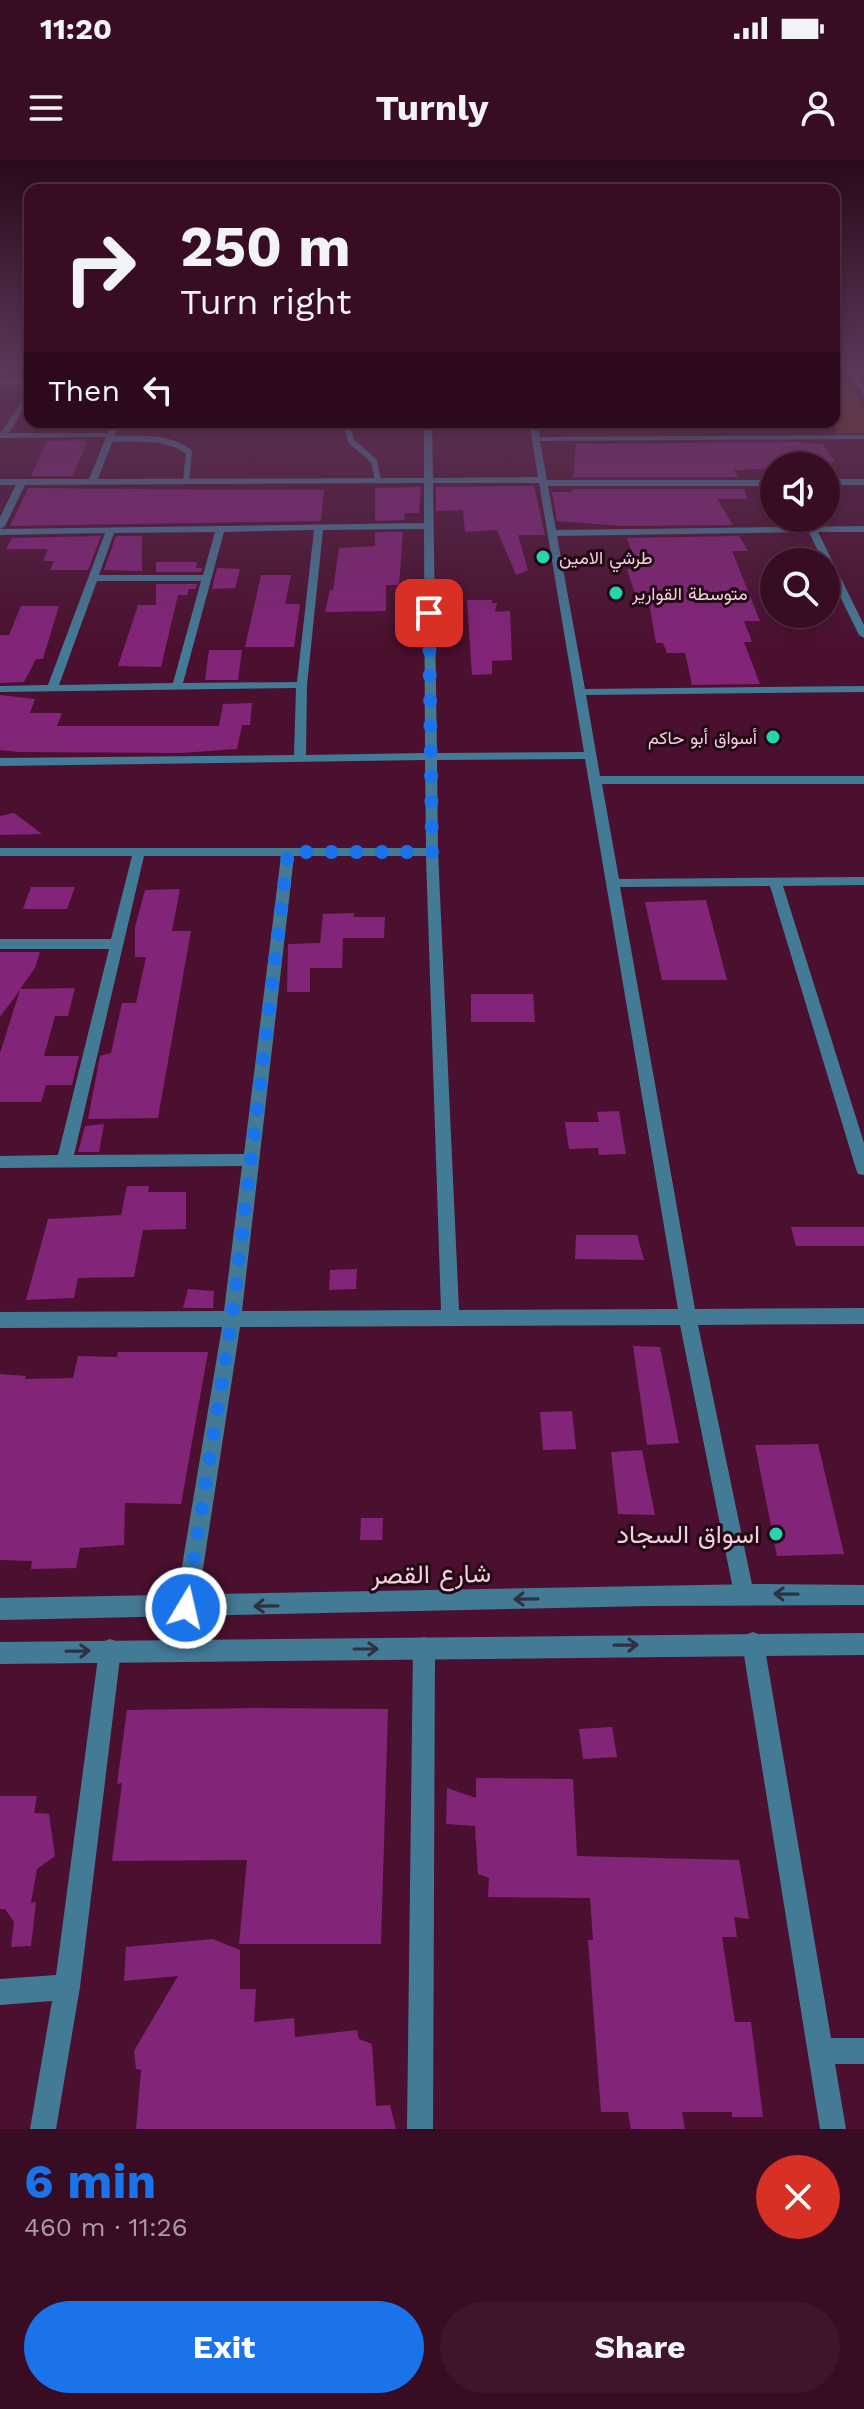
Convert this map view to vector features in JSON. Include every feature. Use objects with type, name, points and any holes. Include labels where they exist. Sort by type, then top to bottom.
[{"type":"street","points":[[93,481],[101,461]]},
{"type":"street","points":[[429,461],[429,758],[450,1317]]},
{"type":"street","points":[[540,461],[688,1318],[744,1594]]},
{"type":"street","points":[[0,482],[430,480],[760,483]]},
{"type":"street","points":[[22,482],[0,529],[429,526]]},
{"type":"street","points":[[840,482],[864,482]]},
{"type":"street","points":[[300,759],[302,685],[319,528]]},
{"type":"street","points":[[177,687],[220,529]]},
{"type":"street","points":[[840,529],[864,529]]},
{"type":"street","points":[[52,688],[111,530]]},
{"type":"street","points":[[553,533],[760,531]]},
{"type":"street","points":[[813,532],[859,615],[864,635]]},
{"type":"street","points":[[93,578],[207,578]]},
{"type":"street","points":[[0,689],[302,685]]},
{"type":"street","points":[[578,692],[864,689]]},
{"type":"street","points":[[0,762],[589,755]]},
{"type":"street","points":[[593,780],[864,780]]},
{"type":"street","points":[[0,852],[432,852]]},
{"type":"street","points":[[64,1162],[139,852]]},
{"type":"street","points":[[186,1608],[232,1318],[288,852]]},
{"type":"street","points":[[611,883],[864,881]]},
{"type":"street","points":[[775,882],[863,1165]]},
{"type":"street","points":[[0,944],[116,944]]},
{"type":"street","points":[[0,1162],[251,1160]]},
{"type":"street","points":[[0,1320],[864,1316]]},
{"type":"street","name":"شارع القصر","points":[[0,1609],[186,1608],[744,1594],[864,1595]]},
{"type":"street","points":[[753,1643],[833,2129]]},
{"type":"street","points":[[0,1653],[864,1644]]},
{"type":"street","points":[[420,2129],[424,1648]]},
{"type":"street","points":[[43,2129],[67,1987],[110,1650]]},
{"type":"street","points":[[0,1992],[67,1987]]},
{"type":"street","points":[[820,2051],[864,2051]]},
{"type":"lane","points":[[186,481],[188,461]]},
{"type":"lane","points":[[374,461],[378,480]]},
{"type":"building","points":[[38,461],[79,461],[73,476],[31,476]]},
{"type":"building","points":[[574,461],[760,461],[760,469],[734,470],[738,477],[573,477]]},
{"type":"building","points":[[534,486],[545,535],[518,535],[528,570],[516,575],[497,530],[465,532],[463,510],[436,511],[436,487]]},
{"type":"building","points":[[421,487],[419,513],[405,513],[404,520],[375,521],[375,488]]},
{"type":"building","points":[[28,488],[324,490],[321,521],[10,526]]},
{"type":"building","points":[[572,489],[744,489],[747,499],[717,499],[733,525],[623,526],[557,521],[552,492],[571,492]]},
{"type":"building","points":[[375,532],[403,532],[399,585],[386,585],[386,611],[325,612],[330,590],[333,590],[339,548],[375,546]]},
{"type":"building","points":[[101,536],[88,570],[50,570],[54,561],[43,561],[48,549],[6,549],[12,538]]},
{"type":"building","points":[[116,536],[142,536],[142,571],[104,570]]},
{"type":"building","points":[[739,536],[748,551],[732,551],[760,621],[744,621],[752,642],[744,642],[760,684],[692,685],[685,653],[667,653],[663,643],[656,643],[648,597],[636,597],[627,569],[638,569],[627,538]]},
{"type":"building","points":[[156,562],[197,562],[196,568],[202,568],[201,572],[156,572]]},
{"type":"building","points":[[217,568],[240,569],[235,588],[212,589]]},
{"type":"building","points":[[261,575],[291,575],[285,604],[300,604],[294,647],[245,647]]},
{"type":"building","points":[[156,584],[197,584],[196,589],[189,589],[187,595],[178,595],[161,667],[118,666],[138,605],[156,605]]},
{"type":"building","points":[[467,600],[492,600],[492,603],[497,603],[495,612],[510,611],[512,660],[492,661],[492,674],[472,675]]},
{"type":"building","points":[[21,606],[59,606],[43,659],[36,659],[24,682],[0,683],[0,635],[9,635]]},
{"type":"building","points":[[209,650],[242,650],[238,680],[205,680]]},
{"type":"building","points":[[0,695],[35,699],[30,713],[62,713],[57,726],[219,726],[223,704],[252,703],[250,725],[242,725],[237,749],[181,753],[19,752],[0,750]]},
{"type":"building","points":[[14,813],[42,834],[0,835],[0,816]]},
{"type":"building","points":[[31,887],[75,887],[67,909],[23,909]]},
{"type":"building","points":[[180,889],[172,931],[191,931],[158,1118],[88,1119],[100,1056],[111,1053],[122,1003],[136,1003],[146,957],[135,957],[135,927],[145,890]]},
{"type":"building","points":[[706,900],[727,980],[662,980],[645,902]]},
{"type":"building","points":[[354,913],[354,917],[385,917],[384,938],[343,938],[342,968],[310,968],[310,992],[287,992],[288,944],[320,943],[323,914]]},
{"type":"building","points":[[0,952],[40,952],[35,968],[20,989],[75,988],[68,1016],[55,1016],[44,1056],[79,1056],[72,1085],[46,1085],[41,1102],[0,1102],[0,1053],[20,990],[0,1017]]},
{"type":"building","points":[[471,994],[533,994],[535,1022],[471,1022]]},
{"type":"building","points":[[619,1111],[626,1154],[599,1155],[598,1148],[569,1149],[565,1122],[599,1122],[597,1112]]},
{"type":"building","points":[[104,1124],[99,1152],[78,1152],[85,1126]]},
{"type":"building","points":[[127,1186],[149,1186],[148,1192],[186,1192],[186,1229],[143,1230],[134,1277],[78,1278],[74,1298],[26,1300],[48,1219],[121,1215]]},
{"type":"building","points":[[791,1227],[864,1227],[864,1246],[796,1246]]},
{"type":"building","points":[[576,1235],[637,1235],[644,1260],[575,1259]]},
{"type":"building","points":[[357,1269],[356,1289],[329,1290],[330,1270]]},
{"type":"building","points":[[188,1289],[214,1291],[213,1308],[183,1308]]},
{"type":"building","points":[[633,1346],[660,1347],[679,1443],[647,1445]]},
{"type":"building","points":[[118,1352],[208,1352],[181,1504],[125,1503],[124,1545],[80,1548],[76,1568],[31,1569],[32,1561],[0,1560],[0,1374],[26,1376],[25,1379],[73,1378],[78,1356],[117,1357]]},
{"type":"building","points":[[572,1411],[576,1449],[543,1450],[540,1412]]},
{"type":"building","points":[[818,1444],[844,1554],[777,1556],[755,1445]]},
{"type":"building","points":[[642,1450],[655,1515],[618,1514],[611,1452]]},
{"type":"building","points":[[361,1518],[383,1518],[382,1540],[360,1540]]},
{"type":"building","points":[[388,1709],[381,1944],[239,1944],[247,1860],[112,1861],[122,1783],[117,1784],[127,1710]]},
{"type":"building","points":[[612,1727],[617,1757],[583,1759],[579,1729]]},
{"type":"building","points":[[476,1778],[573,1779],[577,1856],[739,1860],[749,1919],[734,1917],[737,1937],[722,1937],[735,2022],[751,2022],[763,2117],[732,2117],[732,2112],[682,2112],[685,2129],[631,2129],[628,2112],[601,2112],[588,1940],[593,1940],[590,1898],[488,1897],[489,1878],[478,1874],[475,1826],[446,1824],[447,1788],[476,1798]]},
{"type":"building","points":[[0,1796],[37,1796],[34,1813],[49,1814],[55,1856],[37,1869],[31,1903],[36,1902],[31,1946],[11,1947],[14,1922],[5,1909],[0,1909]]},
{"type":"building","points":[[213,1939],[240,1950],[240,1989],[256,1989],[254,2022],[294,2018],[295,2037],[357,2030],[359,2039],[372,2044],[376,2106],[390,2105],[396,2129],[136,2129],[141,2070],[136,2069],[134,2051],[178,1976],[124,1981],[126,1947]]},
{"type":"place","name":"طرشي الامين","points":[[543,557]]},
{"type":"place","name":"متوسطة القوارير","points":[[616,593]]},
{"type":"place","name":"أسواق أبو حاكم","points":[[773,737]]},
{"type":"place","name":"اسواق السجاد","points":[[776,1534]]},
{"type":"route","points":[[186,1608],[232,1318],[288,852],[432,852],[429,613]]}]
